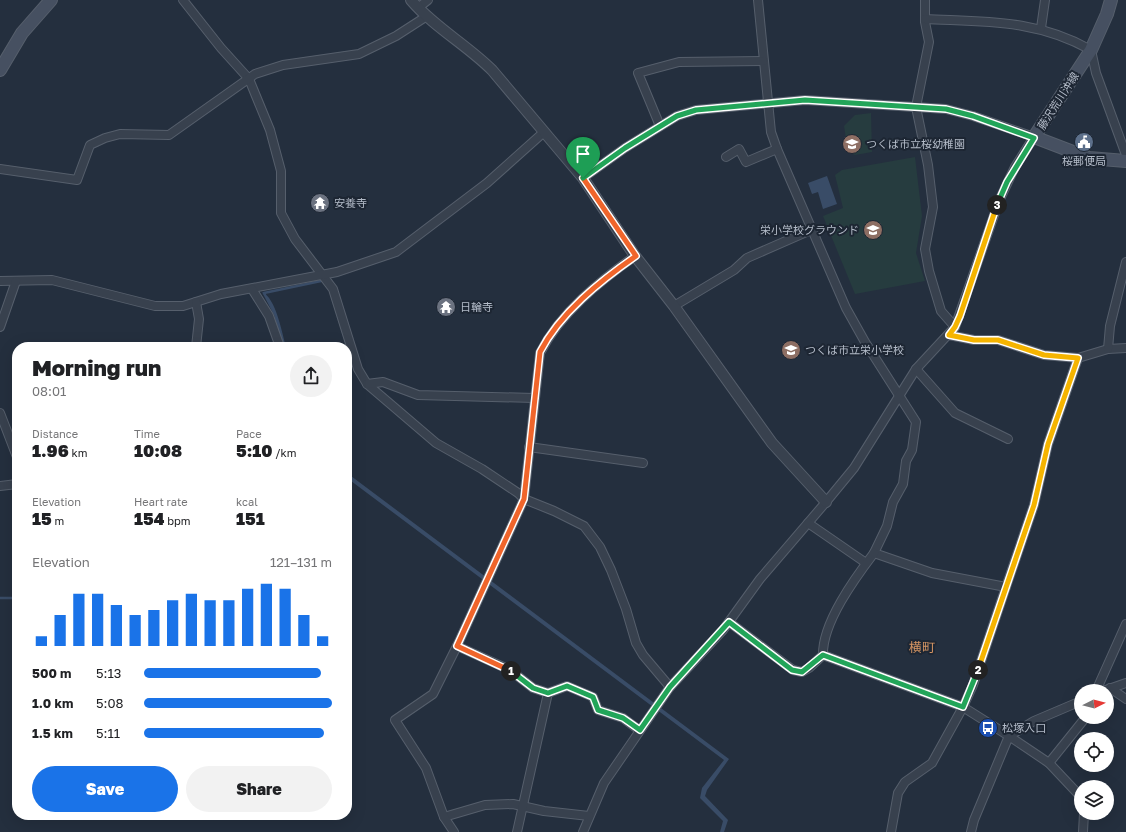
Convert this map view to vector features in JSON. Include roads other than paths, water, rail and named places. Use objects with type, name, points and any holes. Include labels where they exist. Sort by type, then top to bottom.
[{"type":"main road","points":[[0,70],[22,33],[52,0]]},
{"type":"main road","name":"藤沢荒川沖線","points":[[1111,0],[1107,14],[1091,50],[1034,138],[1089,158],[1126,160]]},
{"type":"street","points":[[183,0],[221,48],[249,79],[270,130],[281,171],[281,213],[295,239],[324,274],[334,289],[350,342]]},
{"type":"street","points":[[427,0],[415,4],[427,16],[480,58],[583,178],[636,256],[674,306],[772,443],[826,502]]},
{"type":"street","points":[[758,0],[771,132],[777,149],[846,308],[865,342],[900,394],[916,422],[912,450],[906,461],[902,484],[893,502],[887,526],[874,553],[866,563],[833,618],[823,648],[823,655]]},
{"type":"street","points":[[925,0],[925,19],[929,42],[916,106],[928,165],[933,207],[925,249],[929,271],[941,311],[955,327]]},
{"type":"street","points":[[1041,28],[1046,0]]},
{"type":"street","points":[[0,169],[77,180],[90,145],[105,138],[120,134],[169,135],[255,74],[283,65],[359,54],[396,36],[427,16]]},
{"type":"street","points":[[925,19],[1010,23],[1041,28],[1069,38],[1091,50],[1096,73],[1126,155]]},
{"type":"street","points":[[660,126],[638,73],[679,62],[763,61]]},
{"type":"street","points":[[583,178],[677,116],[696,110],[768,103],[805,100],[946,109],[973,116],[1034,138],[1015,167],[999,201],[955,327],[916,369],[854,468],[760,579],[729,622],[670,687],[604,783],[583,832]]},
{"type":"street","points":[[0,281],[52,280],[155,306],[171,308],[221,294],[337,272],[396,252],[487,183],[544,132]]},
{"type":"street","points":[[726,158],[739,149],[746,162],[777,149]]},
{"type":"street","points":[[674,306],[734,270],[747,258],[811,230]]},
{"type":"street","points":[[454,832],[444,817],[426,768],[395,720],[433,694],[457,646],[524,499],[540,352],[548,336],[594,288],[636,256]]},
{"type":"street","points":[[1108,349],[1110,326],[1126,262]]},
{"type":"street","points":[[0,327],[16,281]]},
{"type":"street","points":[[252,289],[269,316],[278,342]]},
{"type":"street","points":[[196,302],[199,319],[197,342]]},
{"type":"street","points":[[949,335],[974,340],[998,340],[1044,355],[1078,358],[1108,349],[1126,348]]},
{"type":"street","points":[[352,349],[358,369],[367,384],[436,443],[482,470],[518,493],[524,499],[554,511],[584,526],[600,547],[611,570],[626,609],[636,643],[643,655],[670,687]]},
{"type":"street","points":[[891,832],[898,793],[905,782],[932,763],[963,707],[973,685],[1034,505],[1048,444],[1078,358]]},
{"type":"street","points":[[916,369],[955,413],[1008,439]]},
{"type":"street","points":[[367,384],[383,382],[418,395],[534,398]]},
{"type":"street","points":[[0,413],[12,444]]},
{"type":"street","points":[[529,447],[643,463]]},
{"type":"street","points":[[0,486],[12,485]]},
{"type":"street","points":[[808,523],[866,563]]},
{"type":"street","points":[[874,553],[932,573],[1006,587]]},
{"type":"street","points":[[729,622],[792,670],[802,672],[823,655]]},
{"type":"street","points":[[1099,684],[1126,624]]},
{"type":"street","points":[[457,646],[510,670],[533,688],[548,693],[567,686],[593,697],[598,710],[623,718],[640,730]]},
{"type":"street","points":[[823,655],[963,707],[1049,763],[1074,790]]},
{"type":"street","points":[[1114,687],[1126,683]]},
{"type":"street","points":[[517,832],[548,693]]},
{"type":"street","points":[[1114,693],[1126,699]]},
{"type":"street","points":[[971,832],[974,820],[1009,736],[1034,721],[1074,704]]},
{"type":"street","points":[[1049,763],[1080,724]]},
{"type":"street","points":[[444,817],[485,805],[513,804],[589,816]]},
{"type":"street","points":[[1083,832],[1084,820]]},
{"type":"water","points":[[827,176],[837,204],[823,209],[818,192],[812,194],[808,183]]},
{"type":"water","points":[[262,292],[267,296],[275,308],[285,342],[281,342],[274,315]]},
{"type":"water","points":[[352,477],[729,759],[707,790],[705,796],[728,820],[724,832],[720,832],[723,821],[700,798],[702,788],[724,760],[352,482]]},
{"type":"waterway","points":[[265,294],[264,293],[321,281]]},
{"type":"waterway","points":[[0,598],[12,598]]},
{"type":"place","name":"桜郵便局","points":[[1084,142]]},
{"type":"place","name":"つくば市立桜幼稚園","points":[[852,144]]},
{"type":"place","name":"安養寺","points":[[320,203]]},
{"type":"place","name":"栄小学校グラウンド","points":[[873,230]]},
{"type":"place","name":"日輪寺","points":[[446,307]]},
{"type":"place","name":"つくば市立栄小学校","points":[[791,350]]},
{"type":"place","name":"松塚入口","points":[[988,728]]},
{"type":"district","name":"横町","points":[[922,647]]}]
